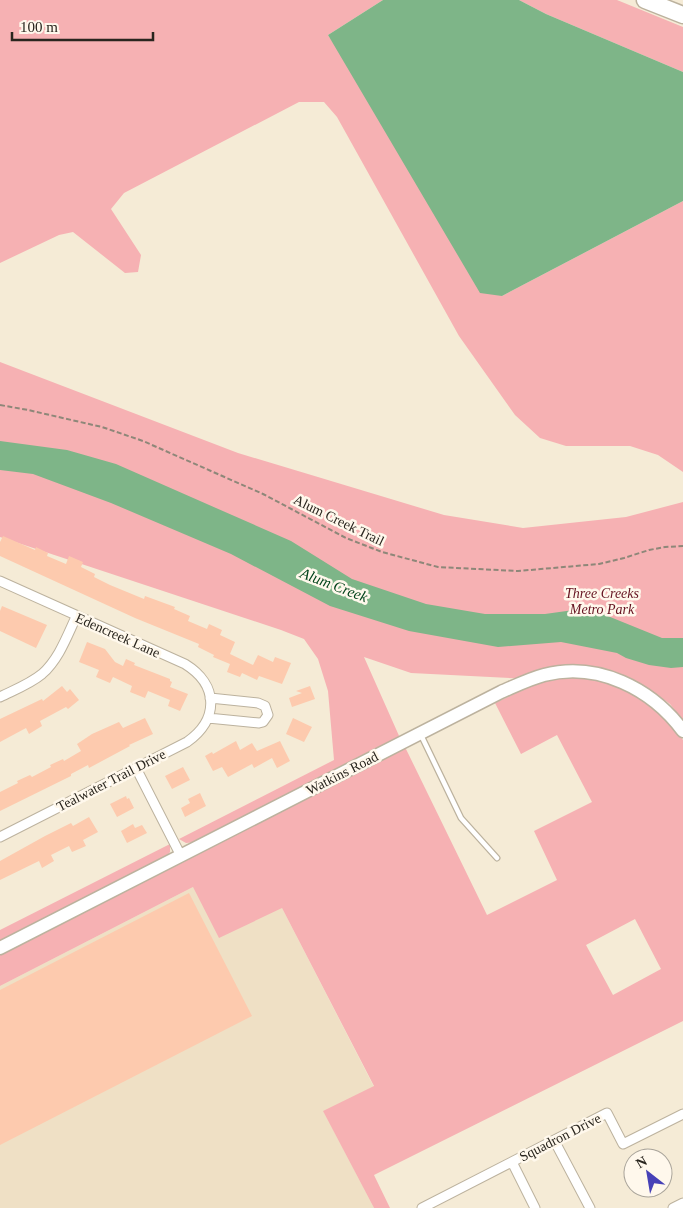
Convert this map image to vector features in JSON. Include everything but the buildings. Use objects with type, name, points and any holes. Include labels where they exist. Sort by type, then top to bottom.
[{"type":"highway","points":[[645,0],[683,15]]},
{"type":"street","name":"Edencreek Lane","points":[[0,581],[195,670],[203,680],[210,698],[209,714]]},
{"type":"street","points":[[0,697],[42,674],[58,654],[76,617]]},
{"type":"street","name":"Watkins Road","points":[[0,948],[420,734],[526,681],[546,674],[587,672],[625,682],[653,699],[670,714],[683,731]]},
{"type":"street","points":[[209,714],[259,723],[263,722],[268,715],[265,706],[258,703],[210,698]]},
{"type":"street","name":"Tealwater Trail Drive","points":[[0,837],[187,742],[204,727],[209,714]]},
{"type":"street","points":[[136,768],[181,856]]},
{"type":"street","name":"Squadron Drive","points":[[422,1208],[607,1112],[623,1144],[683,1114]]},
{"type":"street","points":[[554,1140],[590,1208]]},
{"type":"street","points":[[512,1162],[535,1208]]},
{"type":"street","points":[[441,1198],[446,1208]]},
{"type":"street","points":[[673,1208],[683,1203]]},
{"type":"lane","points":[[420,734],[461,818],[497,858]]},
{"type":"path","name":"Alum Creek Trail","points":[[0,405],[102,427],[143,442],[263,494],[346,538],[382,552],[438,567],[518,571],[599,564],[666,546],[683,546]]},
{"type":"shaded area","points":[[193,887],[282,908],[374,1087],[324,1112],[374,1208],[0,1208],[0,986]]},
{"type":"green space","points":[[0,0],[383,0],[328,35],[502,296],[683,201],[683,472],[658,455],[630,446],[566,446],[540,438],[515,415],[459,336],[337,117],[324,102],[299,102],[124,193],[111,209],[141,255],[138,272],[125,273],[73,232],[59,235],[0,263]]},
{"type":"green space","points":[[519,0],[617,0],[683,27],[683,72],[546,14]]},
{"type":"green space","name":"Three Creeks Metro Park","points":[[0,362],[238,453],[444,515],[523,528],[626,517],[683,502],[683,721],[670,704],[643,685],[614,684],[635,693],[664,714],[683,740],[683,1021],[374,1175],[390,1208],[374,1208],[323,1111],[374,1086],[282,908],[219,938],[193,887],[0,986],[0,953],[405,747],[487,915],[557,880],[534,831],[592,802],[557,735],[521,754],[495,703],[548,680],[411,673],[364,657],[400,738],[196,842],[186,843],[179,839],[334,760],[328,691],[318,659],[304,639],[281,630],[0,537]],"holes":[[[635,919],[661,969],[613,995],[586,945]]]},
{"type":"green space","points":[[170,844],[170,852],[165,859],[0,943],[0,930]]},
{"type":"water","points":[[383,0],[519,0],[546,14],[683,72],[683,201],[502,296],[480,293],[328,35]]},
{"type":"water","name":"Alum Creek","points":[[0,441],[67,450],[116,464],[291,541],[352,579],[426,604],[485,614],[545,614],[588,608],[662,638],[683,638],[683,667],[671,668],[649,665],[626,658],[617,653],[561,642],[498,647],[409,631],[330,606],[231,554],[111,503],[33,474],[0,470]]}]
